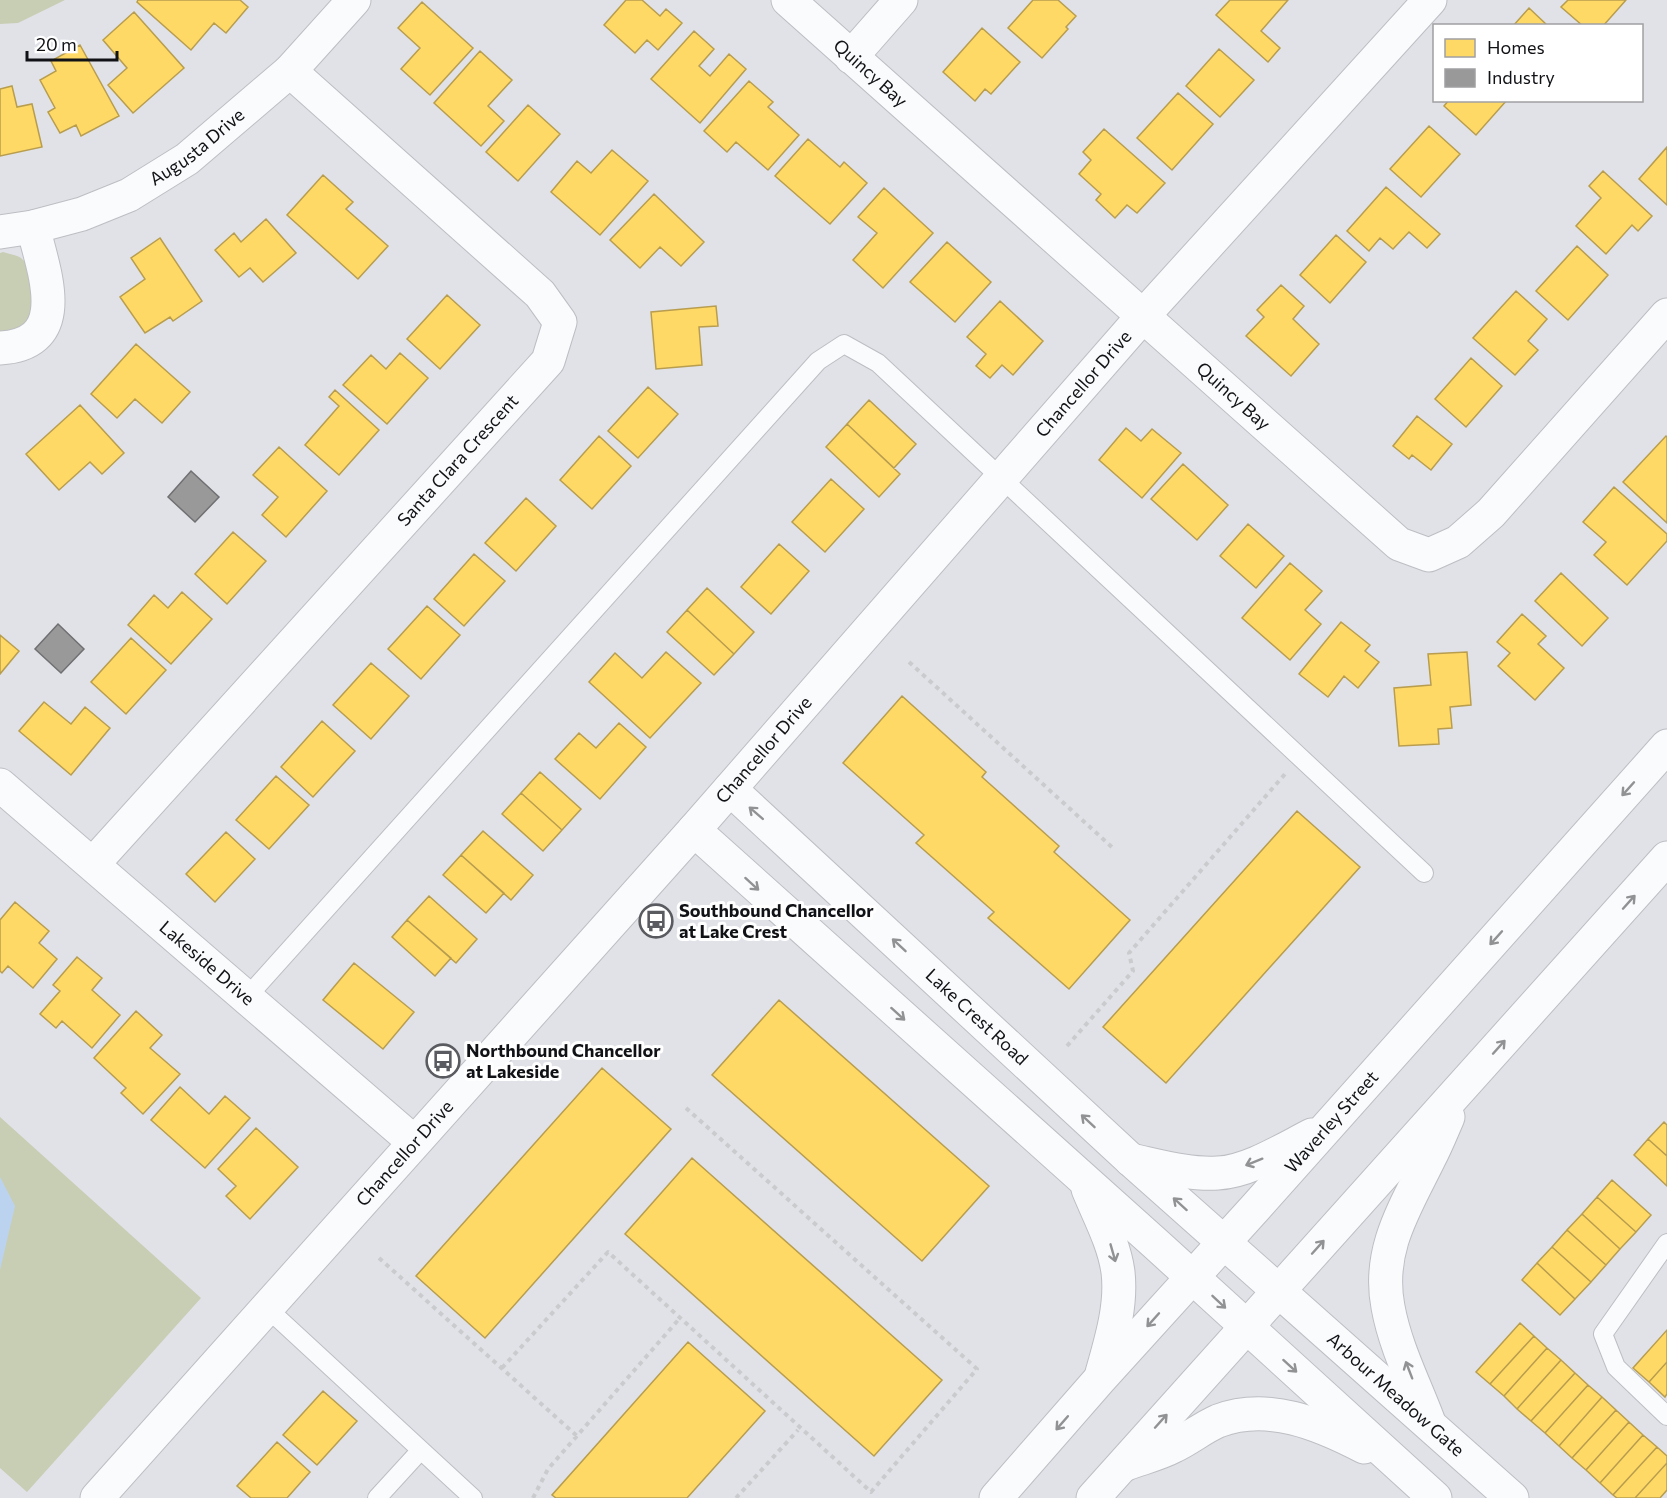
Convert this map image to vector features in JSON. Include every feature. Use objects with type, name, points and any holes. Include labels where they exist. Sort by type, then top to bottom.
[{"type":"street","name":"Augusta Drive","points":[[0,232],[82,214],[129,195],[187,159],[290,71],[354,0]]},
{"type":"street","name":"Quincy Bay","points":[[788,0],[1399,544],[1429,555],[1458,542],[1491,513],[1667,315]]},
{"type":"street","points":[[851,57],[901,0]]},
{"type":"street","name":"Chancellor Drive","points":[[97,1498],[694,830],[1143,315],[1430,0]]},
{"type":"street","name":"Santa Clara Crescent","points":[[93,864],[548,360],[560,322],[540,294],[290,71]]},
{"type":"street","points":[[0,348],[19,346],[37,336],[47,315],[50,297],[33,226]]},
{"type":"street","name":"Waverley Street","points":[[996,1498],[1667,746]]},
{"type":"street","name":"Lakeside Drive","points":[[0,785],[414,1142]]},
{"type":"street","name":"Lake Crest Road","points":[[730,789],[1131,1160],[1224,1242]]},
{"type":"street","points":[[694,830],[1435,1498]]},
{"type":"street","points":[[1093,1498],[1667,858]]},
{"type":"street","points":[[1430,1425],[1391,1320],[1387,1297],[1388,1256],[1398,1221],[1460,1091]]},
{"type":"street","points":[[1131,1160],[1184,1171],[1220,1173],[1267,1157],[1326,1129]]},
{"type":"street","points":[[1083,1179],[1106,1231],[1118,1274],[1116,1317],[1100,1379]]},
{"type":"street","name":"Arbour Meadow Gate","points":[[1224,1242],[1512,1498]]},
{"type":"street","points":[[1122,1465],[1174,1447],[1218,1421],[1258,1414],[1289,1416],[1305,1421],[1341,1436],[1399,1467]]},
{"type":"lane","points":[[247,997],[818,361],[844,344],[878,363],[1424,873]]},
{"type":"lane","points":[[1667,1243],[1603,1334],[1616,1367],[1667,1416]]},
{"type":"lane","points":[[267,1308],[473,1498]]},
{"type":"lane","points":[[377,1498],[420,1451]]},
{"type":"path","points":[[909,662],[1114,849]]},
{"type":"path","points":[[1067,1046],[1133,971],[1129,953],[1300,758]]},
{"type":"path","points":[[502,1368],[608,1252],[871,1492],[977,1369],[686,1108]]},
{"type":"path","points":[[379,1258],[577,1436]]},
{"type":"path","points":[[533,1498],[548,1469],[680,1318]]},
{"type":"path","points":[[736,1498],[798,1430]]},
{"type":"green space","points":[[0,0],[65,0],[18,23],[0,24]]},
{"type":"green space","points":[[0,253],[21,258],[26,264],[33,280],[34,300],[30,318],[23,327],[14,331],[0,332]]},
{"type":"green space","points":[[0,1117],[201,1298],[27,1492],[0,1468]]},
{"type":"water","points":[[0,1177],[15,1206],[0,1270]]},
{"type":"building: Homes","points":[[138,0],[240,0],[248,7],[226,33],[214,23],[191,50],[137,2]]},
{"type":"building: Homes","points":[[626,0],[642,0],[660,16],[666,9],[682,23],[658,50],[647,40],[635,53],[604,25]]},
{"type":"building: Homes","points":[[1033,0],[1058,0],[1076,16],[1066,27],[1068,29],[1042,58],[1008,28]]},
{"type":"building: Homes","points":[[1230,0],[1288,0],[1261,31],[1280,48],[1268,62],[1216,15]]},
{"type":"building: Homes","points":[[1568,0],[1626,0],[1605,24],[1581,24],[1561,7]]},
{"type":"building: Homes","points":[[422,2],[473,48],[430,95],[401,69],[420,48],[398,28]]},
{"type":"building: Homes","points":[[1529,8],[1546,24],[1515,24]]},
{"type":"building: Homes","points":[[134,12],[184,68],[133,113],[108,85],[127,68],[103,40]]},
{"type":"building: Homes","points":[[982,28],[1020,62],[991,94],[985,89],[975,101],[943,72]]},
{"type":"building: Homes","points":[[694,31],[714,49],[699,66],[710,76],[729,54],[746,69],[700,123],[651,79]]},
{"type":"building: Homes","points":[[80,45],[119,116],[81,136],[76,125],[60,133],[48,112],[55,108],[40,80],[56,71],[51,61]]},
{"type":"building: Homes","points":[[1219,49],[1254,80],[1220,117],[1186,86]]},
{"type":"building: Homes","points":[[480,51],[512,80],[488,106],[504,121],[481,146],[434,103]]},
{"type":"building: Homes","points":[[749,81],[773,102],[768,107],[799,135],[768,170],[736,142],[727,152],[704,131]]},
{"type":"building: Homes","points":[[12,86],[17,107],[32,104],[42,147],[0,156],[0,89]]},
{"type":"building: Homes","points":[[1178,93],[1213,124],[1172,170],[1137,138]]},
{"type":"building: Homes","points":[[1447,102],[1505,102],[1476,135],[1444,106]]},
{"type":"building: Homes","points":[[528,105],[560,134],[518,181],[486,152]]},
{"type":"building: Homes","points":[[1429,126],[1460,154],[1421,197],[1390,169]]},
{"type":"building: Homes","points":[[1104,129],[1165,183],[1137,213],[1127,205],[1115,218],[1096,200],[1101,194],[1079,174],[1091,160],[1083,152]]},
{"type":"building: Homes","points":[[808,139],[840,167],[844,162],[867,183],[830,224],[775,176]]},
{"type":"building: Homes","points":[[1667,147],[1667,205],[1639,179]]},
{"type":"building: Homes","points":[[612,150],[648,181],[600,235],[551,192],[577,161],[591,173]]},
{"type":"building: Homes","points":[[1603,171],[1652,216],[1638,231],[1632,225],[1606,254],[1576,226],[1601,198],[1589,186]]},
{"type":"building: Homes","points":[[323,175],[353,202],[346,209],[388,246],[358,279],[287,215]]},
{"type":"building: Homes","points":[[1386,187],[1440,234],[1427,248],[1409,232],[1393,249],[1380,238],[1369,251],[1347,231]]},
{"type":"building: Homes","points":[[884,188],[933,233],[883,288],[853,260],[877,233],[858,217]]},
{"type":"building: Homes","points":[[654,194],[704,242],[681,266],[660,247],[640,268],[610,240]]},
{"type":"building: Homes","points":[[266,219],[296,253],[263,282],[250,268],[239,277],[215,250],[234,233],[241,242]]},
{"type":"building: Homes","points":[[1336,235],[1366,262],[1330,303],[1300,275]]},
{"type":"building: Homes","points":[[160,238],[202,301],[173,321],[170,317],[145,333],[120,297],[145,279],[131,258]]},
{"type":"building: Homes","points":[[947,242],[991,282],[955,322],[910,282]]},
{"type":"building: Homes","points":[[1577,246],[1608,275],[1568,320],[1536,291]]},
{"type":"building: Homes","points":[[1281,285],[1304,306],[1293,319],[1319,344],[1291,376],[1246,336],[1264,317],[1257,310]]},
{"type":"building: Homes","points":[[1516,291],[1547,319],[1528,341],[1538,350],[1515,375],[1473,338]]},
{"type":"building: Homes","points":[[447,295],[480,325],[440,369],[407,339]]},
{"type":"building: Homes","points":[[1000,301],[1043,341],[1013,375],[1002,365],[990,378],[976,366],[986,354],[967,337]]},
{"type":"building: Homes","points":[[716,306],[718,326],[699,327],[702,365],[656,369],[651,312]]},
{"type":"building: Homes","points":[[136,344],[190,392],[162,423],[135,399],[117,418],[91,394]]},
{"type":"building: Homes","points":[[400,353],[428,378],[387,424],[343,385],[371,355],[386,369]]},
{"type":"building: Homes","points":[[1471,358],[1502,386],[1466,427],[1435,399]]},
{"type":"building: Homes","points":[[648,387],[678,414],[638,458],[608,431]]},
{"type":"building: Homes","points":[[335,390],[379,430],[339,475],[305,445],[339,406],[329,397]]},
{"type":"building: Homes","points":[[869,400],[916,444],[894,468],[847,424]]},
{"type":"building: Homes","points":[[80,405],[124,453],[102,474],[90,462],[59,490],[26,454]]},
{"type":"building: Homes","points":[[1417,416],[1452,444],[1431,470],[1412,455],[1409,459],[1393,446]]},
{"type":"building: Homes","points":[[847,424],[900,474],[879,497],[826,447]]},
{"type":"building: Homes","points":[[1126,428],[1141,441],[1152,429],[1181,453],[1142,498],[1099,460]]},
{"type":"building: Homes","points":[[599,436],[631,466],[592,509],[560,480]]},
{"type":"building: Homes","points":[[1667,437],[1667,523],[1623,482]]},
{"type":"building: Homes","points":[[279,447],[327,491],[286,537],[262,515],[278,497],[253,475]]},
{"type":"building: Homes","points":[[1183,464],[1228,505],[1197,540],[1151,499]]},
{"type":"building: Homes","points":[[831,479],[864,509],[825,552],[792,522]]},
{"type":"building: Homes","points":[[1614,487],[1667,534],[1667,541],[1627,585],[1594,555],[1606,542],[1583,522]]},
{"type":"building: Homes","points":[[526,498],[556,526],[516,571],[485,543]]},
{"type":"building: Homes","points":[[1248,524],[1284,556],[1256,588],[1220,556]]},
{"type":"building: Homes","points":[[233,532],[266,561],[227,604],[195,574]]},
{"type":"building: Homes","points":[[779,544],[809,571],[771,614],[741,587]]},
{"type":"building: Homes","points":[[474,554],[505,581],[464,626],[434,599]]},
{"type":"building: Homes","points":[[1290,563],[1322,591],[1305,610],[1321,624],[1290,660],[1242,618]]},
{"type":"building: Homes","points":[[1561,573],[1608,618],[1582,646],[1535,601]]},
{"type":"building: Homes","points":[[707,588],[754,632],[734,654],[687,610]]},
{"type":"building: Homes","points":[[182,592],[212,619],[171,664],[128,625],[154,595],[168,608]]},
{"type":"building: Homes","points":[[427,606],[460,635],[421,679],[388,649]]},
{"type":"building: Homes","points":[[687,610],[734,654],[714,675],[667,632]]},
{"type":"building: Homes","points":[[1522,614],[1546,636],[1538,644],[1564,668],[1535,700],[1498,666],[1510,653],[1497,642]]},
{"type":"building: Homes","points":[[1341,622],[1370,645],[1365,651],[1379,662],[1358,688],[1344,676],[1328,697],[1299,674]]},
{"type":"building: Homes","points":[[0,635],[19,651],[0,674]]},
{"type":"building: Homes","points":[[131,638],[166,670],[126,714],[91,682]]},
{"type":"building: Homes","points":[[666,652],[701,683],[650,738],[589,682],[615,653],[642,678]]},
{"type":"building: Homes","points":[[1467,652],[1471,705],[1450,707],[1452,728],[1438,729],[1439,744],[1399,746],[1394,688],[1431,685],[1428,654]]},
{"type":"building: Homes","points":[[371,663],[409,696],[371,739],[333,705]]},
{"type":"building: Homes","points":[[902,696],[986,772],[982,777],[1059,846],[1054,852],[1130,920],[1069,989],[988,918],[994,912],[916,843],[924,835],[843,763]]},
{"type":"building: Homes","points":[[44,702],[71,724],[85,707],[110,728],[71,775],[19,731]]},
{"type":"building: Homes","points":[[322,721],[355,751],[313,797],[281,767]]},
{"type":"building: Homes","points":[[619,723],[646,747],[600,799],[555,759],[579,733],[596,748]]},
{"type":"building: Homes","points":[[540,772],[581,809],[562,830],[521,793]]},
{"type":"building: Homes","points":[[276,776],[309,805],[269,849],[236,820]]},
{"type":"building: Homes","points":[[521,793],[562,830],[543,851],[502,814]]},
{"type":"building: Homes","points":[[1297,811],[1360,867],[1166,1083],[1103,1027]]},
{"type":"building: Homes","points":[[483,831],[533,875],[511,900],[461,855]]},
{"type":"building: Homes","points":[[226,832],[255,859],[215,902],[186,874]]},
{"type":"building: Homes","points":[[461,855],[504,893],[486,913],[443,875]]},
{"type":"building: Homes","points":[[429,896],[477,939],[456,963],[407,920]]},
{"type":"building: Homes","points":[[15,902],[49,931],[39,943],[57,959],[33,988],[8,966],[2,973],[0,971],[0,920]]},
{"type":"building: Homes","points":[[407,920],[451,958],[435,976],[392,937]]},
{"type":"building: Homes","points":[[77,957],[102,978],[92,990],[120,1015],[92,1048],[62,1021],[56,1028],[40,1014],[60,991],[53,985]]},
{"type":"building: Homes","points":[[354,963],[414,1012],[383,1049],[323,1000]]},
{"type":"building: Homes","points":[[779,1000],[989,1186],[922,1261],[712,1075]]},
{"type":"building: Homes","points":[[136,1011],[162,1035],[150,1048],[180,1074],[143,1114],[121,1093],[126,1088],[94,1058]]},
{"type":"building: Homes","points":[[602,1068],[671,1129],[485,1338],[416,1276]]},
{"type":"building: Homes","points":[[180,1087],[209,1114],[225,1096],[250,1118],[205,1168],[151,1120]]},
{"type":"building: Homes","points":[[1664,1122],[1667,1125],[1667,1156],[1648,1139]]},
{"type":"building: Homes","points":[[256,1128],[298,1167],[250,1219],[226,1196],[236,1186],[218,1169]]},
{"type":"building: Homes","points":[[1648,1139],[1667,1156],[1667,1186],[1634,1155]]},
{"type":"building: Homes","points":[[692,1158],[942,1380],[874,1456],[625,1234]]},
{"type":"building: Homes","points":[[1612,1180],[1651,1215],[1636,1232],[1597,1197]]},
{"type":"building: Homes","points":[[1597,1197],[1636,1232],[1620,1249],[1582,1214]]},
{"type":"building: Homes","points":[[1582,1214],[1620,1249],[1606,1265],[1567,1230]]},
{"type":"building: Homes","points":[[1567,1230],[1606,1265],[1591,1282],[1552,1247]]},
{"type":"building: Homes","points":[[1552,1247],[1591,1282],[1575,1299],[1537,1263]]},
{"type":"building: Homes","points":[[1537,1263],[1575,1299],[1560,1315],[1522,1280]]},
{"type":"building: Homes","points":[[1520,1323],[1534,1336],[1490,1384],[1476,1372]]},
{"type":"building: Homes","points":[[1667,1330],[1667,1362],[1649,1382],[1633,1368]]},
{"type":"building: Homes","points":[[1534,1336],[1547,1348],[1504,1396],[1490,1384]]},
{"type":"building: Homes","points":[[688,1342],[765,1411],[687,1498],[556,1498],[552,1495]]},
{"type":"building: Homes","points":[[1547,1348],[1561,1360],[1517,1409],[1504,1396]]},
{"type":"building: Homes","points":[[1561,1360],[1575,1373],[1531,1421],[1517,1409]]},
{"type":"building: Homes","points":[[1667,1362],[1667,1394],[1665,1397],[1649,1382]]},
{"type":"building: Homes","points":[[1575,1373],[1588,1385],[1545,1433],[1531,1421]]},
{"type":"building: Homes","points":[[1588,1385],[1602,1397],[1559,1446],[1545,1433]]},
{"type":"building: Homes","points":[[323,1391],[357,1421],[317,1465],[283,1435]]},
{"type":"building: Homes","points":[[1602,1397],[1616,1410],[1572,1458],[1559,1446]]},
{"type":"building: Homes","points":[[1616,1410],[1629,1422],[1586,1470],[1572,1458]]},
{"type":"building: Homes","points":[[1629,1422],[1643,1435],[1600,1483],[1586,1470]]},
{"type":"building: Homes","points":[[1643,1435],[1657,1447],[1613,1495],[1600,1483]]},
{"type":"building: Homes","points":[[277,1442],[310,1472],[287,1498],[251,1498],[237,1486]]},
{"type":"building: Homes","points":[[1657,1447],[1667,1456],[1667,1463],[1635,1498],[1617,1498],[1613,1495]]},
{"type":"building: Homes","points":[[1667,1463],[1667,1490],[1660,1498],[1635,1498]]},
{"type":"building: Industry","points":[[191,471],[219,497],[195,522],[168,497]]},
{"type":"building: Industry","points":[[58,624],[84,649],[61,673],[35,649]]},
{"type":"place","name":"Southbound Chancellor at Lake Crest","points":[[656,921]]},
{"type":"place","name":"Northbound Chancellor at Lakeside","points":[[443,1061]]}]
